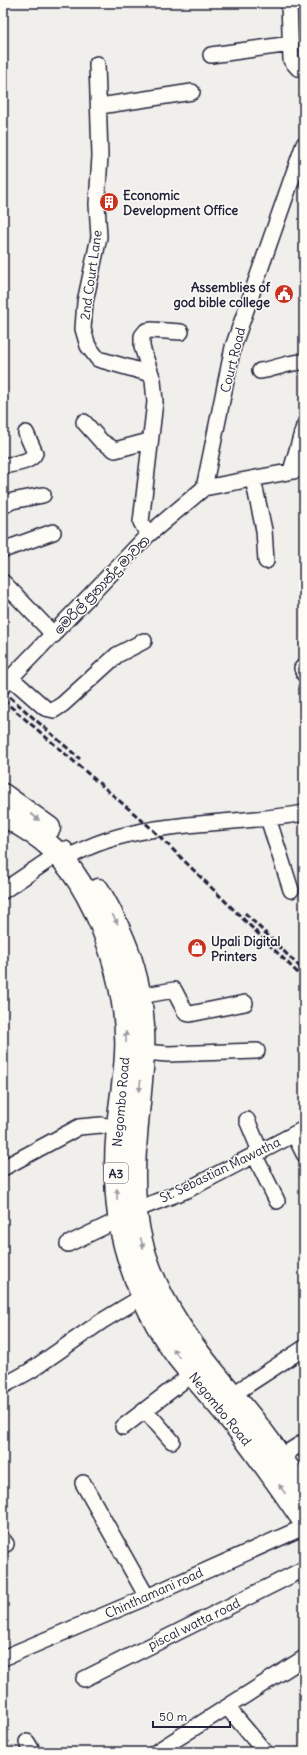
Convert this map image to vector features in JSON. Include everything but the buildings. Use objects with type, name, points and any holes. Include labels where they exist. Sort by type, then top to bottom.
[{"type":"highway","name":"Negombo Road","points":[[3,795],[49,828],[65,854],[92,905],[113,958],[126,1021],[126,1054],[118,1128],[116,1177],[127,1216],[155,1282],[166,1306],[206,1363],[280,1457],[304,1491]]},
{"type":"highway","name":"Negombo Road","points":[[3,814],[65,854],[85,869],[117,922],[128,949],[140,996],[143,1052],[127,1216],[128,1256],[142,1297],[164,1336],[192,1374],[235,1425],[304,1521]]},
{"type":"street","points":[[289,3],[292,44],[291,60],[298,68],[304,70]]},
{"type":"street","points":[[211,55],[292,44]]},
{"type":"street","name":"2nd Court Lane","points":[[97,64],[100,106],[100,156],[97,204],[99,237],[85,302],[83,329],[88,346],[98,359],[151,374]]},
{"type":"street","points":[[100,106],[192,92]]},
{"type":"street","name":"Court Road","points":[[204,488],[233,347],[304,144]]},
{"type":"street","points":[[148,535],[142,522],[149,441],[155,402],[153,380],[142,346],[142,336],[146,331],[151,330],[181,332]]},
{"type":"street","points":[[260,371],[274,369],[286,364],[304,362]]},
{"type":"street","points":[[84,422],[101,441],[115,450],[149,441]]},
{"type":"street","points":[[204,488],[297,470],[304,426]]},
{"type":"street","points":[[3,466],[30,460],[34,456],[35,453],[26,433]]},
{"type":"street","points":[[253,479],[264,530],[266,560]]},
{"type":"street","name":"මෙරිල් ප්‍රනාන්දු මාවත","points":[[7,682],[54,635],[148,535],[204,488]]},
{"type":"street","points":[[3,506],[12,501],[44,495]]},
{"type":"street","points":[[3,550],[53,532]]},
{"type":"street","points":[[3,582],[54,635]]},
{"type":"street","points":[[7,682],[45,708],[54,710],[63,704],[117,655],[144,641]]},
{"type":"street","points":[[3,891],[65,854],[152,829],[268,818],[304,813]]},
{"type":"street","points":[[268,818],[291,890]]},
{"type":"street","points":[[140,996],[174,990],[186,1013],[190,1014],[245,1003]]},
{"type":"street","points":[[143,1052],[168,1054],[257,1051]]},
{"type":"street","points":[[247,1120],[257,1152],[277,1201]]},
{"type":"street","points":[[3,1168],[79,1127],[101,1125],[118,1128]]},
{"type":"street","points":[[299,1131],[304,1154]]},
{"type":"street","name":"St. Sebastian Mawatha","points":[[68,1244],[186,1190],[299,1131]]},
{"type":"street","points":[[3,1386],[30,1371],[102,1321],[142,1297]]},
{"type":"street","points":[[232,1395],[304,1348]]},
{"type":"street","points":[[124,1427],[192,1374]]},
{"type":"street","points":[[146,1410],[172,1441]]},
{"type":"street","points":[[280,1457],[304,1442]]},
{"type":"street","points":[[82,1484],[147,1597]]},
{"type":"street","name":"Chinthamani road","points":[[3,1658],[147,1597],[304,1527]]},
{"type":"street","name":"piscal watta road","points":[[84,1679],[304,1569]]},
{"type":"street","points":[[156,1752],[304,1658]]},
{"type":"street","points":[[226,1707],[265,1752]]},
{"type":"railway","points":[[3,691],[80,759]]},
{"type":"railway","points":[[3,700],[152,829],[304,979]]},
{"type":"railway","points":[[245,913],[304,971]]},
{"type":"place","name":"Economic Development Office","points":[[109,202]]},
{"type":"place","name":"Assemblies of god bible college","points":[[284,294]]},
{"type":"place","name":"Upali Digital Printers","points":[[197,948]]}]
